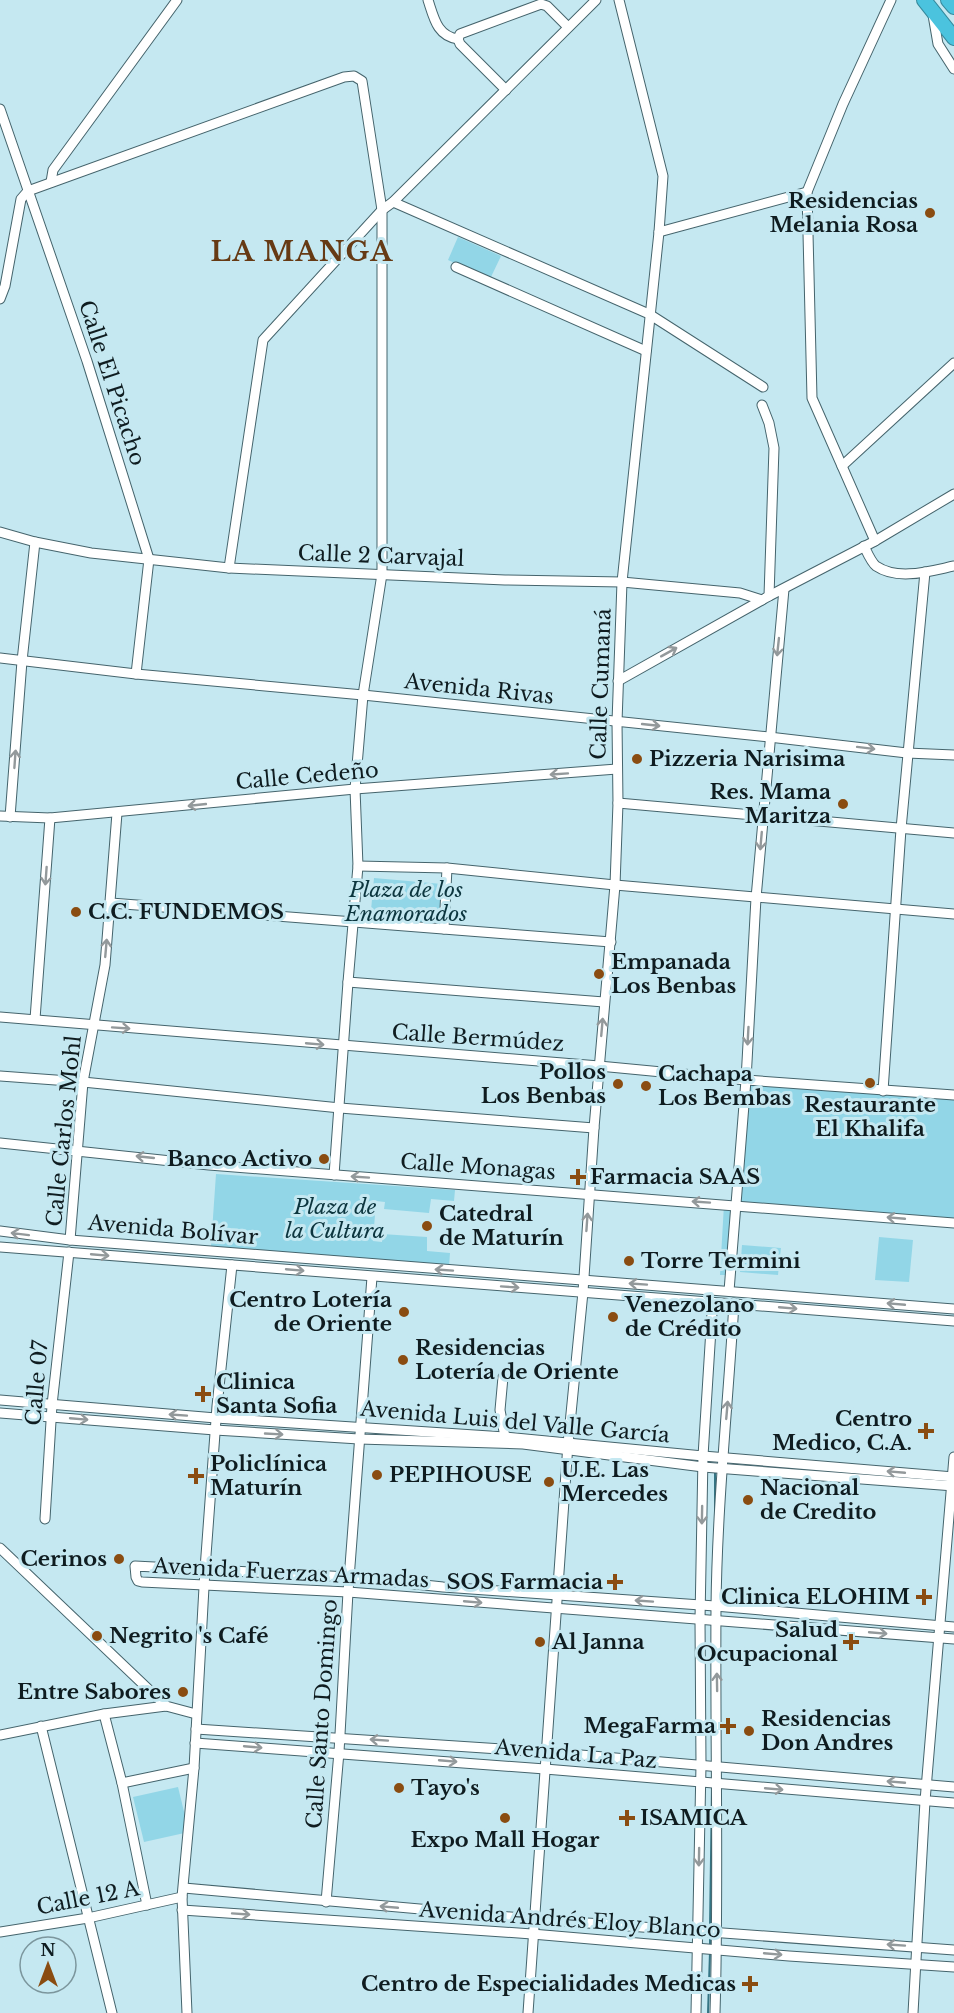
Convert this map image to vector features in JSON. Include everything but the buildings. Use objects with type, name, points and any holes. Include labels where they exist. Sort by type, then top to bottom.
[{"type":"highway","points":[[948,0],[954,7]]},
{"type":"highway","points":[[928,5],[954,38]]},
{"type":"street","points":[[51,183],[53,170],[177,0]]},
{"type":"street","points":[[428,0],[443,34],[449,38],[458,39]]},
{"type":"street","points":[[229,568],[263,340],[382,210],[393,202],[596,0]]},
{"type":"street","name":"Calle Cumaná","points":[[528,2013],[568,1448],[583,1292],[594,1128],[615,885],[622,582],[663,176],[619,0]]},
{"type":"street","points":[[874,541],[812,398],[807,192],[888,1]]},
{"type":"street","points":[[458,39],[460,34],[541,4],[548,6],[568,27]]},
{"type":"street","points":[[928,5],[938,44],[954,69]]},
{"type":"street","points":[[458,39],[460,44],[506,90]]},
{"type":"street","points":[[0,299],[5,286],[21,199],[28,191],[345,77],[354,76],[362,81],[382,210],[382,574],[363,695],[355,789],[358,866],[334,1175]]},
{"type":"street","name":"Calle El Picacho","points":[[0,109],[87,361],[149,559],[136,674]]},
{"type":"street","points":[[659,231],[807,192]]},
{"type":"street","points":[[393,202],[649,314],[763,387]]},
{"type":"street","points":[[456,267],[646,351]]},
{"type":"street","points":[[842,466],[954,363]]},
{"type":"street","points":[[762,405],[769,423],[774,448],[765,598]]},
{"type":"street","points":[[618,681],[954,495]]},
{"type":"street","name":"Calle 2 Carvajal","points":[[0,532],[35,542],[91,553],[229,568],[505,580],[622,582],[740,593],[765,598]]},
{"type":"street","points":[[5,817],[35,542]]},
{"type":"street","points":[[864,546],[874,565],[893,574],[925,572],[954,566]]},
{"type":"street","points":[[883,1091],[907,753],[925,572]]},
{"type":"street","points":[[729,1291],[746,1080],[756,898],[784,589]]},
{"type":"street","name":"Avenida Rivas","points":[[0,658],[907,753],[954,755]]},
{"type":"street","name":"Calle Cedeño","points":[[5,817],[50,818],[117,813],[355,789],[617,769]]},
{"type":"street","points":[[618,803],[954,833]]},
{"type":"street","name":"Calle Carlos Mohl","points":[[70,1239],[83,1082],[105,965],[117,813]]},
{"type":"street","points":[[35,1019],[50,818]]},
{"type":"street","points":[[358,866],[447,868],[954,915]]},
{"type":"street","points":[[444,929],[447,868]]},
{"type":"street","points":[[111,903],[611,942]]},
{"type":"street","points":[[348,982],[604,1002]]},
{"type":"street","name":"Calle Bermúdez","points":[[0,1017],[599,1065],[746,1080],[954,1095]]},
{"type":"street","points":[[0,1076],[83,1082],[340,1108],[594,1128]]},
{"type":"street","name":"Calle Monagas","points":[[0,1143],[334,1175],[954,1222]]},
{"type":"street","name":"Avenida Bolívar","points":[[0,1231],[70,1239],[954,1309]]},
{"type":"street","name":"Avenida Bolívar","points":[[0,1247],[954,1322]]},
{"type":"street","name":"Calle 07","points":[[45,1519],[52,1405],[69,1252]]},
{"type":"street","points":[[187,2013],[183,1893],[194,1768],[215,1430],[232,1265]]},
{"type":"street","name":"Calle Santo Domingo","points":[[326,1902],[339,1752],[349,1577],[372,1277]]},
{"type":"street","points":[[715,2013],[716,1932],[711,1765],[722,1468],[734,1303]]},
{"type":"street","points":[[696,2013],[698,1930],[711,1783],[701,1605],[703,1456],[712,1313]]},
{"type":"street","points":[[503,1377],[500,1410],[505,1437]]},
{"type":"street","name":"Avenida Luis del Valle García","points":[[0,1400],[216,1418],[505,1437],[703,1467],[953,1481]]},
{"type":"street","name":"Avenida Luis del Valle García","points":[[0,1413],[359,1439],[523,1444],[703,1456],[953,1481]]},
{"type":"street","points":[[913,2013],[925,1801],[954,1457]]},
{"type":"street","points":[[0,1548],[166,1706]]},
{"type":"street","name":"Avenida Fuerzas Armadas","points":[[954,1627],[716,1606],[443,1587],[349,1577],[135,1566],[135,1577],[138,1581],[348,1592],[954,1640]]},
{"type":"street","points":[[0,1735],[104,1714],[166,1706],[196,1714]]},
{"type":"street","points":[[104,1714],[122,1783],[147,1905]]},
{"type":"street","points":[[41,1726],[112,2013]]},
{"type":"street","name":"Avenida La Paz","points":[[196,1729],[546,1752],[954,1787]]},
{"type":"street","name":"Avenida La Paz","points":[[195,1743],[339,1752],[954,1803]]},
{"type":"street","points":[[122,1783],[194,1768]]},
{"type":"street","name":"Calle 12 A","points":[[0,1932],[88,1918],[147,1905],[183,1893]]},
{"type":"street","name":"Avenida Andrés Eloy Blanco","points":[[183,1893],[954,1950]]},
{"type":"street","name":"Avenida Andrés Eloy Blanco","points":[[182,1910],[532,1934],[954,1967]]},
{"type":"green space","points":[[458,237],[501,256],[490,279],[448,260]]},
{"type":"green space","name":"Plaza de los Enamorados","points":[[374,878],[442,884],[438,927],[370,921]]},
{"type":"green space","points":[[746,1080],[954,1096],[954,1223],[735,1205]]},
{"type":"green space","name":"Plaza de la Cultura","points":[[216,1174],[455,1190],[454,1201],[431,1199],[429,1213],[384,1209],[385,1202],[376,1201],[373,1241],[382,1242],[382,1234],[427,1237],[427,1251],[450,1253],[449,1267],[211,1246]]},
{"type":"green space","points":[[724,1204],[735,1205],[730,1275],[720,1275]]},
{"type":"green space","points":[[879,1237],[913,1240],[909,1282],[875,1280]]},
{"type":"green space","points":[[742,1245],[781,1248],[778,1275],[740,1272]]},
{"type":"green space","points":[[178,1787],[189,1832],[144,1842],[133,1797]]},
{"type":"waterway","points":[[715,1472],[715,1520]]},
{"type":"waterway","points":[[712,1769],[712,1781]]},
{"type":"waterway","points":[[710,1928],[712,1787]]},
{"type":"waterway","points":[[710,1934],[710,1946]]},
{"type":"waterway","points":[[708,2013],[710,1952]]},
{"type":"place","name":"Residencias Melania Rosa","points":[[930,213]]},
{"type":"place","name":"Pizzeria Narisima","points":[[637,759]]},
{"type":"place","name":"Res. Mama Maritza","points":[[843,804]]},
{"type":"place","name":"C.C. FUNDEMOS","points":[[76,912]]},
{"type":"place","name":"Empanada Los Benbas","points":[[599,974]]},
{"type":"place","name":"Restaurante El Khalifa","points":[[870,1083]]},
{"type":"place","name":"Pollos Los Benbas","points":[[618,1084]]},
{"type":"place","name":"Cachapa Los Bembas","points":[[646,1086]]},
{"type":"place","name":"Banco Activo","points":[[324,1159]]},
{"type":"place","name":"Farmacia SAAS","points":[[578,1177]]},
{"type":"place","name":"Catedral de Maturín","points":[[427,1226]]},
{"type":"place","name":"Torre Termini","points":[[629,1261]]},
{"type":"place","name":"Centro Lotería de Oriente","points":[[404,1312]]},
{"type":"place","name":"Venezolano de Crédito","points":[[613,1317]]},
{"type":"place","name":"Residencias Lotería de Oriente","points":[[403,1360]]},
{"type":"place","name":"Clinica Santa Sofia","points":[[203,1394]]},
{"type":"place","name":"Centro Medico, C.A.","points":[[926,1431]]},
{"type":"place","name":"PEPIHOUSE","points":[[377,1475]]},
{"type":"place","name":"Policlínica Maturín","points":[[196,1476]]},
{"type":"place","name":"U.E. Las Mercedes","points":[[549,1482]]},
{"type":"place","name":"Nacional de Credito","points":[[748,1500]]},
{"type":"place","name":"Cerinos","points":[[119,1559]]},
{"type":"place","name":"SOS Farmacia","points":[[615,1582]]},
{"type":"place","name":"Clinica ELOHIM","points":[[924,1597]]},
{"type":"place","name":"Negrito 's Café","points":[[97,1636]]},
{"type":"place","name":"Al Janna","points":[[540,1642]]},
{"type":"place","name":"Salud Ocupacional","points":[[851,1642]]},
{"type":"place","name":"Entre Sabores","points":[[183,1692]]},
{"type":"place","name":"MegaFarma","points":[[728,1726]]},
{"type":"place","name":"Residencias Don Andres","points":[[749,1731]]},
{"type":"place","name":"Tayo's","points":[[399,1788]]},
{"type":"place","name":"Expo Mall Hogar","points":[[505,1818]]},
{"type":"place","name":"ISAMICA","points":[[627,1818]]},
{"type":"place","name":"Centro de Especialidades Medicas","points":[[750,1984]]},
{"type":"district","name":"LA MANGA","points":[[302,251]]}]
